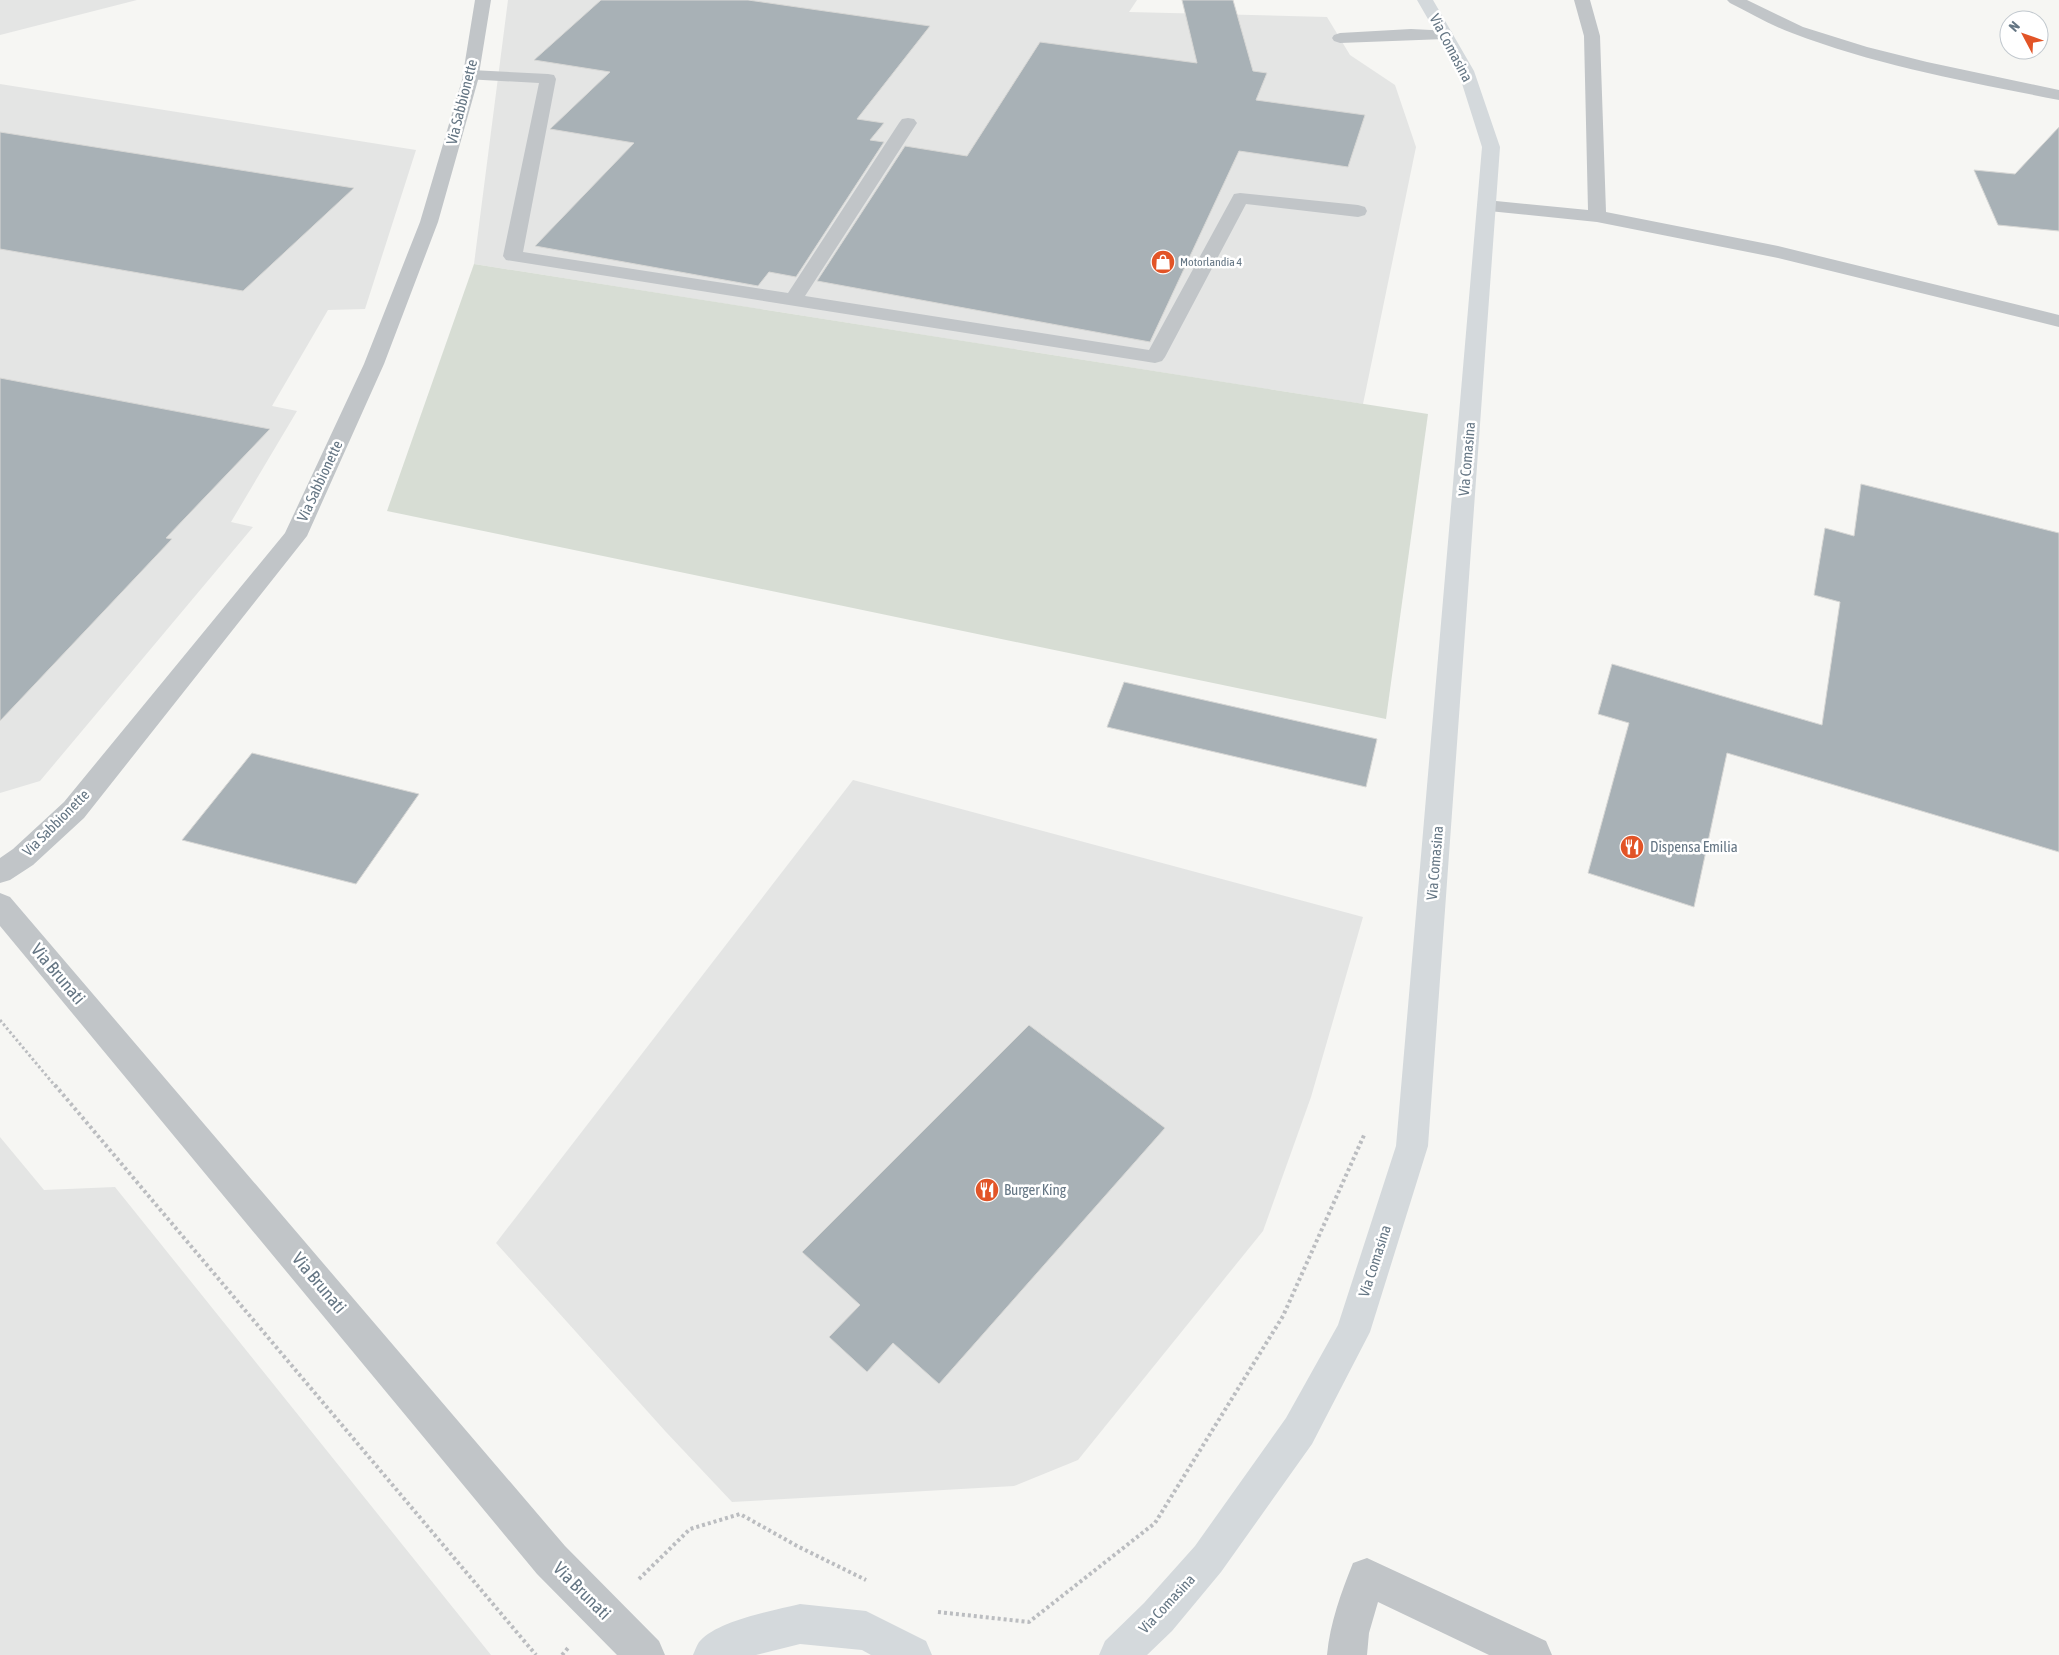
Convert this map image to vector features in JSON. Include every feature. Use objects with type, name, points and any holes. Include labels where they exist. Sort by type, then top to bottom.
[{"type":"main road","name":"Via Comasina","points":[[1119,1655],[1158,1617],[1208,1559],[1299,1431],[1352,1332],[1412,1146],[1491,147],[1466,71],[1425,0]]},
{"type":"main road","points":[[713,1655],[734,1641],[800,1624],[866,1631],[912,1655]]},
{"type":"street","name":"Via Sabbionette","points":[[0,872],[23,858],[74,810],[295,536],[374,364],[430,222],[471,75],[483,0]]},
{"type":"street","points":[[1582,0],[1592,36],[1597,216]]},
{"type":"street","points":[[1735,0],[1795,29],[1852,47],[1933,70],[2059,96]]},
{"type":"street","points":[[1340,38],[1445,34]]},
{"type":"street","points":[[471,75],[548,78],[513,256],[1155,357],[1240,198],[1358,211]]},
{"type":"street","points":[[793,300],[908,123]]},
{"type":"street","points":[[1486,206],[1597,216],[1778,252],[2059,321]]},
{"type":"street","name":"Via Brunati","points":[[4,916],[551,1560],[645,1655]]},
{"type":"street","points":[[1347,1655],[1349,1632],[1367,1577],[1532,1655]]},
{"type":"path","points":[[0,1020],[536,1655]]},
{"type":"path","points":[[930,1611],[1028,1622],[1155,1522],[1283,1316],[1367,1130]]},
{"type":"path","points":[[562,1655],[690,1529],[740,1514],[869,1581]]},
{"type":"shaded area","points":[[0,0],[137,0],[0,35]]},
{"type":"shaded area","points":[[508,0],[1137,0],[1129,12],[1327,17],[1350,55],[1395,85],[1416,147],[1363,404],[474,264]]},
{"type":"shaded area","points":[[0,84],[416,150],[365,309],[328,310],[272,406],[297,411],[231,522],[253,527],[40,781],[0,793]]},
{"type":"shaded area","points":[[474,264],[1428,414],[1386,719],[387,511]]},
{"type":"shaded area","points":[[853,780],[1363,917],[1311,1097],[1263,1231],[1078,1460],[1014,1486],[732,1502],[666,1432],[496,1243]]},
{"type":"shaded area","points":[[0,1137],[44,1190],[115,1187],[491,1655],[0,1655]]},
{"type":"building","points":[[601,0],[748,0],[930,26],[857,119],[884,123],[870,140],[884,142],[796,277],[769,272],[758,286],[535,246],[634,143],[550,129],[610,72],[534,60]]},
{"type":"building","points":[[1182,0],[1233,0],[1253,71],[1267,73],[1256,100],[1365,115],[1348,167],[1239,151],[1150,342],[817,281],[905,146],[967,156],[1040,42],[1197,63]]},
{"type":"building","points":[[2059,127],[2059,231],[1998,225],[1974,170],[2015,174]]},
{"type":"building","points":[[0,132],[354,188],[243,291],[0,249]]},
{"type":"building","points":[[0,378],[270,429],[166,538],[172,539],[0,721]]},
{"type":"building","points":[[1861,484],[2059,533],[2059,852],[1727,753],[1694,907],[1588,873],[1629,723],[1598,714],[1612,664],[1822,725],[1840,602],[1814,595],[1825,528],[1854,536]]},
{"type":"building","points":[[1124,682],[1377,739],[1366,787],[1107,727]]},
{"type":"building","points":[[252,753],[419,794],[356,884],[182,840]]},
{"type":"building","name":"Burger King","points":[[1029,1025],[1165,1128],[939,1384],[893,1343],[867,1372],[829,1337],[860,1305],[802,1252]]},
{"type":"place","name":"Motorlandia 4","points":[[1163,262]]},
{"type":"place","name":"Dispensa Emilia","points":[[1632,847]]},
{"type":"place","name":"Burger King","points":[[987,1190]]}]
